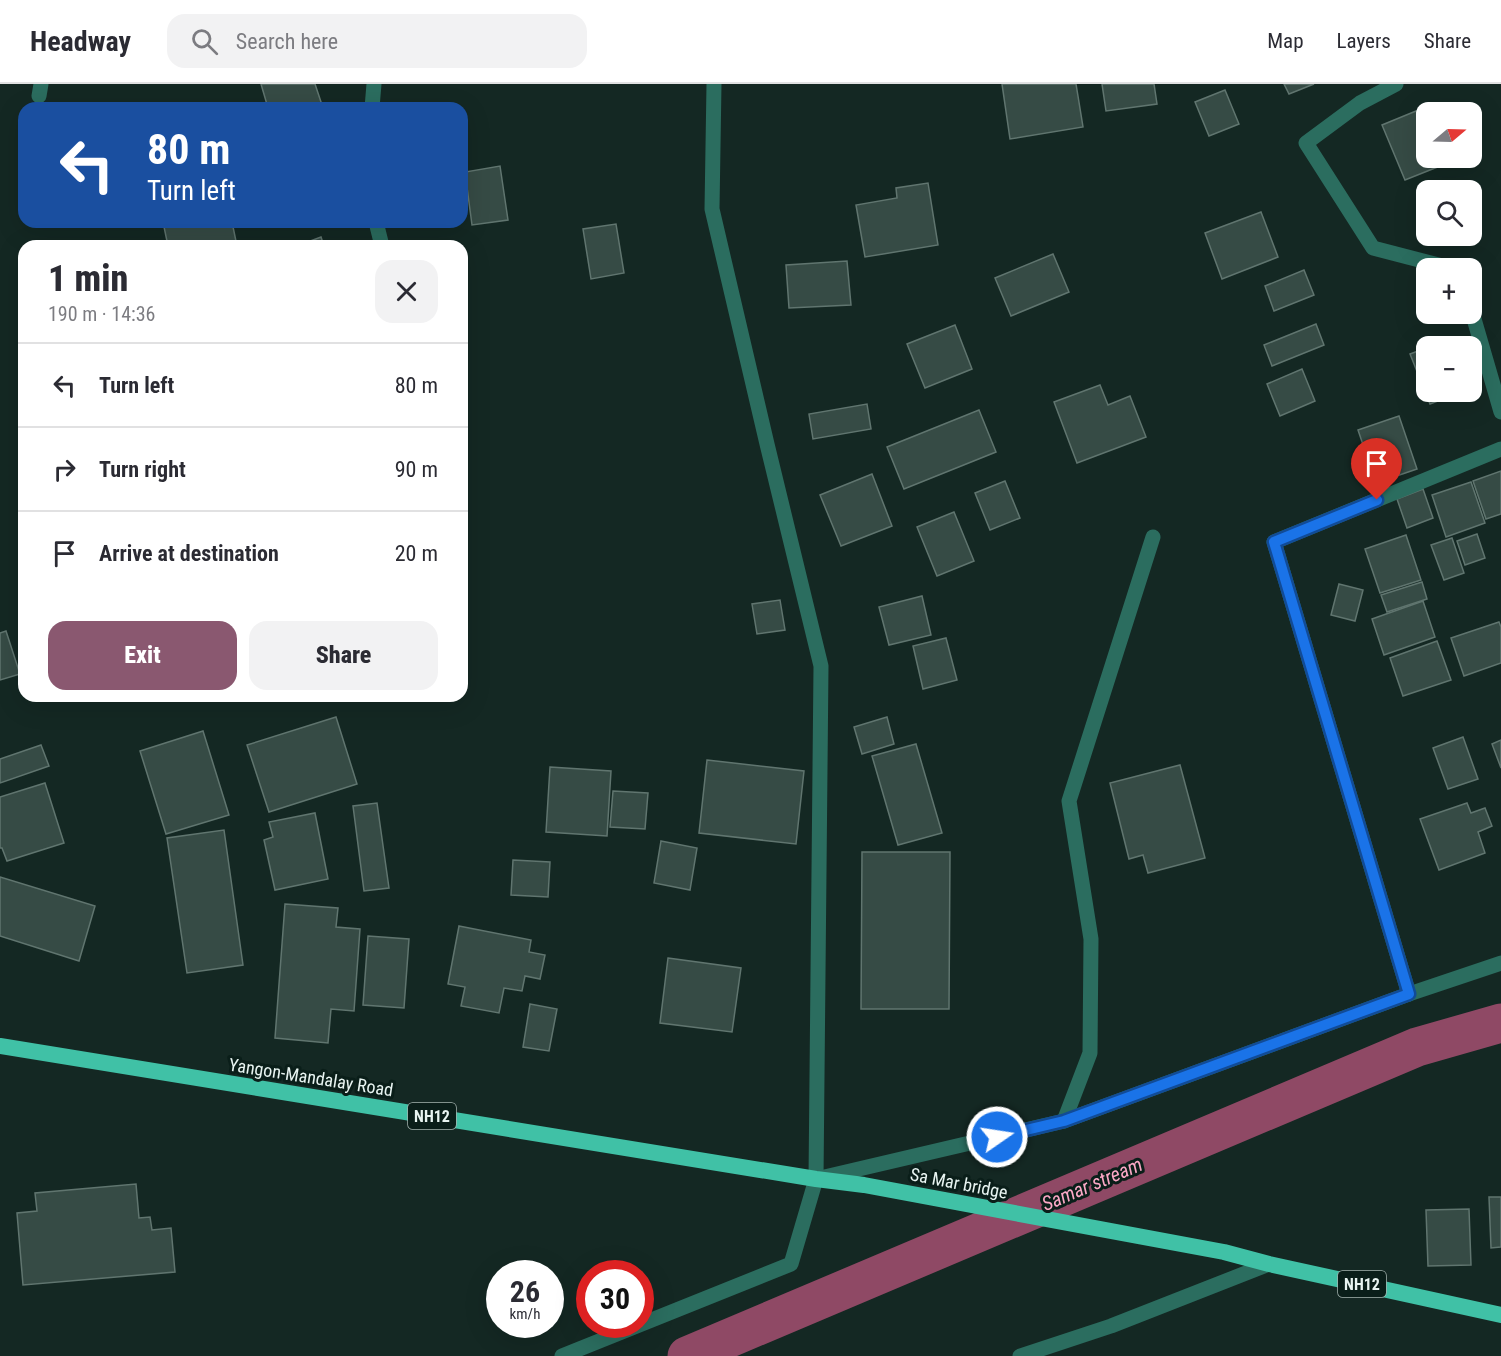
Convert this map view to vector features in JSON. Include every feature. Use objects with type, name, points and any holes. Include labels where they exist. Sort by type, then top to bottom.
[{"type":"highway","name":"Yangon-Mandalay Road","points":[[0,1046],[864,1185]]},
{"type":"highway","name":"Sa Mar bridge","points":[[864,1185],[1224,1252],[1269,1264]]},
{"type":"highway","name":"NH12","points":[[1269,1264],[1501,1315]]},
{"type":"street","points":[[372,102],[374,84]]},
{"type":"street","points":[[562,1356],[791,1264],[816,1179],[821,666],[712,209],[714,84]]},
{"type":"street","points":[[1396,84],[1360,103],[1306,143],[1373,248],[1416,259]]},
{"type":"street","points":[[1475,324],[1501,412]]},
{"type":"street","points":[[1409,994],[1274,542],[1501,449]]},
{"type":"street","points":[[1064,1121],[1090,1053],[1091,939],[1070,801],[1153,537]]},
{"type":"street","points":[[816,1179],[1064,1121],[1409,994],[1501,963]]},
{"type":"street","points":[[1020,1356],[1111,1326],[1269,1264]]},
{"type":"building","points":[[261,84],[315,84],[321,102],[266,102]]},
{"type":"building","points":[[1002,84],[1076,84],[1083,127],[1010,139]]},
{"type":"building","points":[[1102,84],[1154,84],[1157,104],[1106,111]]},
{"type":"building","points":[[1284,84],[1314,84],[1289,94]]},
{"type":"building","points":[[1225,90],[1239,124],[1209,136],[1195,102]]},
{"type":"building","points":[[1416,111],[1416,168],[1435,168],[1405,180],[1382,125]]},
{"type":"building","points":[[500,166],[508,220],[472,225],[468,171]]},
{"type":"building","points":[[928,183],[938,245],[865,257],[856,205],[897,198],[896,188]]},
{"type":"building","points":[[1261,212],[1278,257],[1222,279],[1205,233]]},
{"type":"building","points":[[616,224],[624,273],[591,279],[583,229]]},
{"type":"building","points":[[164,228],[233,228],[236,240],[167,240]]},
{"type":"building","points":[[1053,254],[1069,292],[1011,316],[995,278]]},
{"type":"building","points":[[847,261],[851,305],[789,308],[786,265]]},
{"type":"building","points":[[1304,270],[1314,295],[1274,311],[1265,286]]},
{"type":"building","points":[[1316,324],[1324,345],[1272,366],[1264,345]]},
{"type":"building","points":[[955,325],[972,369],[925,388],[907,344]]},
{"type":"building","points":[[1416,352],[1416,369],[1410,354]]},
{"type":"building","points":[[1302,369],[1315,401],[1280,416],[1267,384]]},
{"type":"building","points":[[1100,385],[1108,405],[1130,396],[1146,437],[1077,463],[1054,402]]},
{"type":"building","points":[[867,404],[871,429],[813,439],[809,414]]},
{"type":"building","points":[[979,410],[996,452],[904,489],[887,447]]},
{"type":"building","points":[[1399,416],[1417,469],[1376,483],[1358,430]]},
{"type":"building","points":[[1501,471],[1501,514],[1486,519],[1473,481]]},
{"type":"building","points":[[872,474],[892,526],[841,546],[820,495]]},
{"type":"building","points":[[1005,481],[1020,518],[990,530],[975,493]]},
{"type":"building","points":[[1471,482],[1485,523],[1446,537],[1432,495]]},
{"type":"building","points":[[1423,489],[1433,518],[1407,528],[1397,499]]},
{"type":"building","points":[[954,512],[974,561],[937,576],[917,527]]},
{"type":"building","points":[[1477,534],[1485,558],[1465,565],[1457,541]]},
{"type":"building","points":[[1406,535],[1421,580],[1380,593],[1365,549]]},
{"type":"building","points":[[1452,538],[1464,573],[1444,580],[1431,545]]},
{"type":"building","points":[[1422,582],[1427,599],[1387,612],[1381,595]]},
{"type":"building","points":[[1339,584],[1363,590],[1355,621],[1331,615]]},
{"type":"building","points":[[922,596],[931,635],[889,645],[879,607]]},
{"type":"building","points":[[780,600],[785,630],[757,634],[752,604]]},
{"type":"building","points":[[1423,601],[1435,637],[1384,655],[1372,619]]},
{"type":"building","points":[[1499,622],[1501,663],[1464,676],[1451,638]]},
{"type":"building","points":[[6,631],[18,675],[0,680],[0,633]]},
{"type":"building","points":[[946,638],[957,680],[923,689],[913,646]]},
{"type":"building","points":[[1437,641],[1451,680],[1403,696],[1390,658]]},
{"type":"building","points":[[336,717],[357,784],[269,812],[247,745]]},
{"type":"building","points":[[887,717],[894,744],[862,754],[854,727]]},
{"type":"building","points":[[203,731],[229,815],[166,834],[140,751]]},
{"type":"building","points":[[1463,737],[1478,779],[1448,789],[1433,748]]},
{"type":"building","points":[[1501,740],[1501,768],[1492,744]]},
{"type":"building","points":[[916,744],[942,833],[898,845],[872,756]]},
{"type":"building","points":[[41,745],[49,766],[0,783],[0,759]]},
{"type":"building","points":[[707,760],[804,771],[796,844],[699,833]]},
{"type":"building","points":[[1180,765],[1205,858],[1148,873],[1143,855],[1129,859],[1110,783]]},
{"type":"building","points":[[550,767],[611,771],[607,836],[546,832]]},
{"type":"building","points":[[45,783],[64,843],[7,861],[0,848],[0,797]]},
{"type":"building","points":[[613,791],[648,793],[645,829],[610,827]]},
{"type":"building","points":[[377,803],[389,888],[364,891],[353,806]]},
{"type":"building","points":[[1467,803],[1471,813],[1485,808],[1492,826],[1478,832],[1485,853],[1439,870],[1420,819]]},
{"type":"building","points":[[315,813],[328,879],[275,890],[264,840],[273,837],[269,822]]},
{"type":"building","points":[[224,830],[243,965],[187,973],[167,838]]},
{"type":"building","points":[[661,841],[697,848],[690,890],[654,883]]},
{"type":"building","points":[[862,852],[950,852],[949,1009],[861,1009]]},
{"type":"building","points":[[513,860],[550,862],[548,897],[511,895]]},
{"type":"building","points":[[0,877],[95,906],[79,961],[0,936]]},
{"type":"building","points":[[285,904],[338,908],[336,927],[360,929],[354,1011],[331,1009],[328,1043],[275,1038]]},
{"type":"building","points":[[459,926],[531,940],[529,952],[545,955],[540,979],[525,976],[522,991],[504,988],[499,1013],[461,1006],[465,987],[448,984]]},
{"type":"building","points":[[368,936],[409,939],[404,1008],[363,1005]]},
{"type":"building","points":[[668,958],[741,968],[732,1032],[660,1023]]},
{"type":"building","points":[[530,1004],[557,1009],[549,1051],[523,1047]]},
{"type":"building","points":[[136,1184],[139,1218],[150,1217],[152,1230],[171,1228],[175,1272],[23,1285],[17,1213],[37,1211],[35,1193]]},
{"type":"building","points":[[1489,1197],[1501,1197],[1501,1247],[1491,1248]]},
{"type":"building","points":[[1469,1209],[1471,1265],[1428,1266],[1426,1210]]},
{"type":"waterway","name":"Samar stream","points":[[687,1356],[1417,1047],[1501,1023]]},
{"type":"route","points":[[997,1137],[1064,1121],[1409,994],[1274,542],[1377,500]]}]
